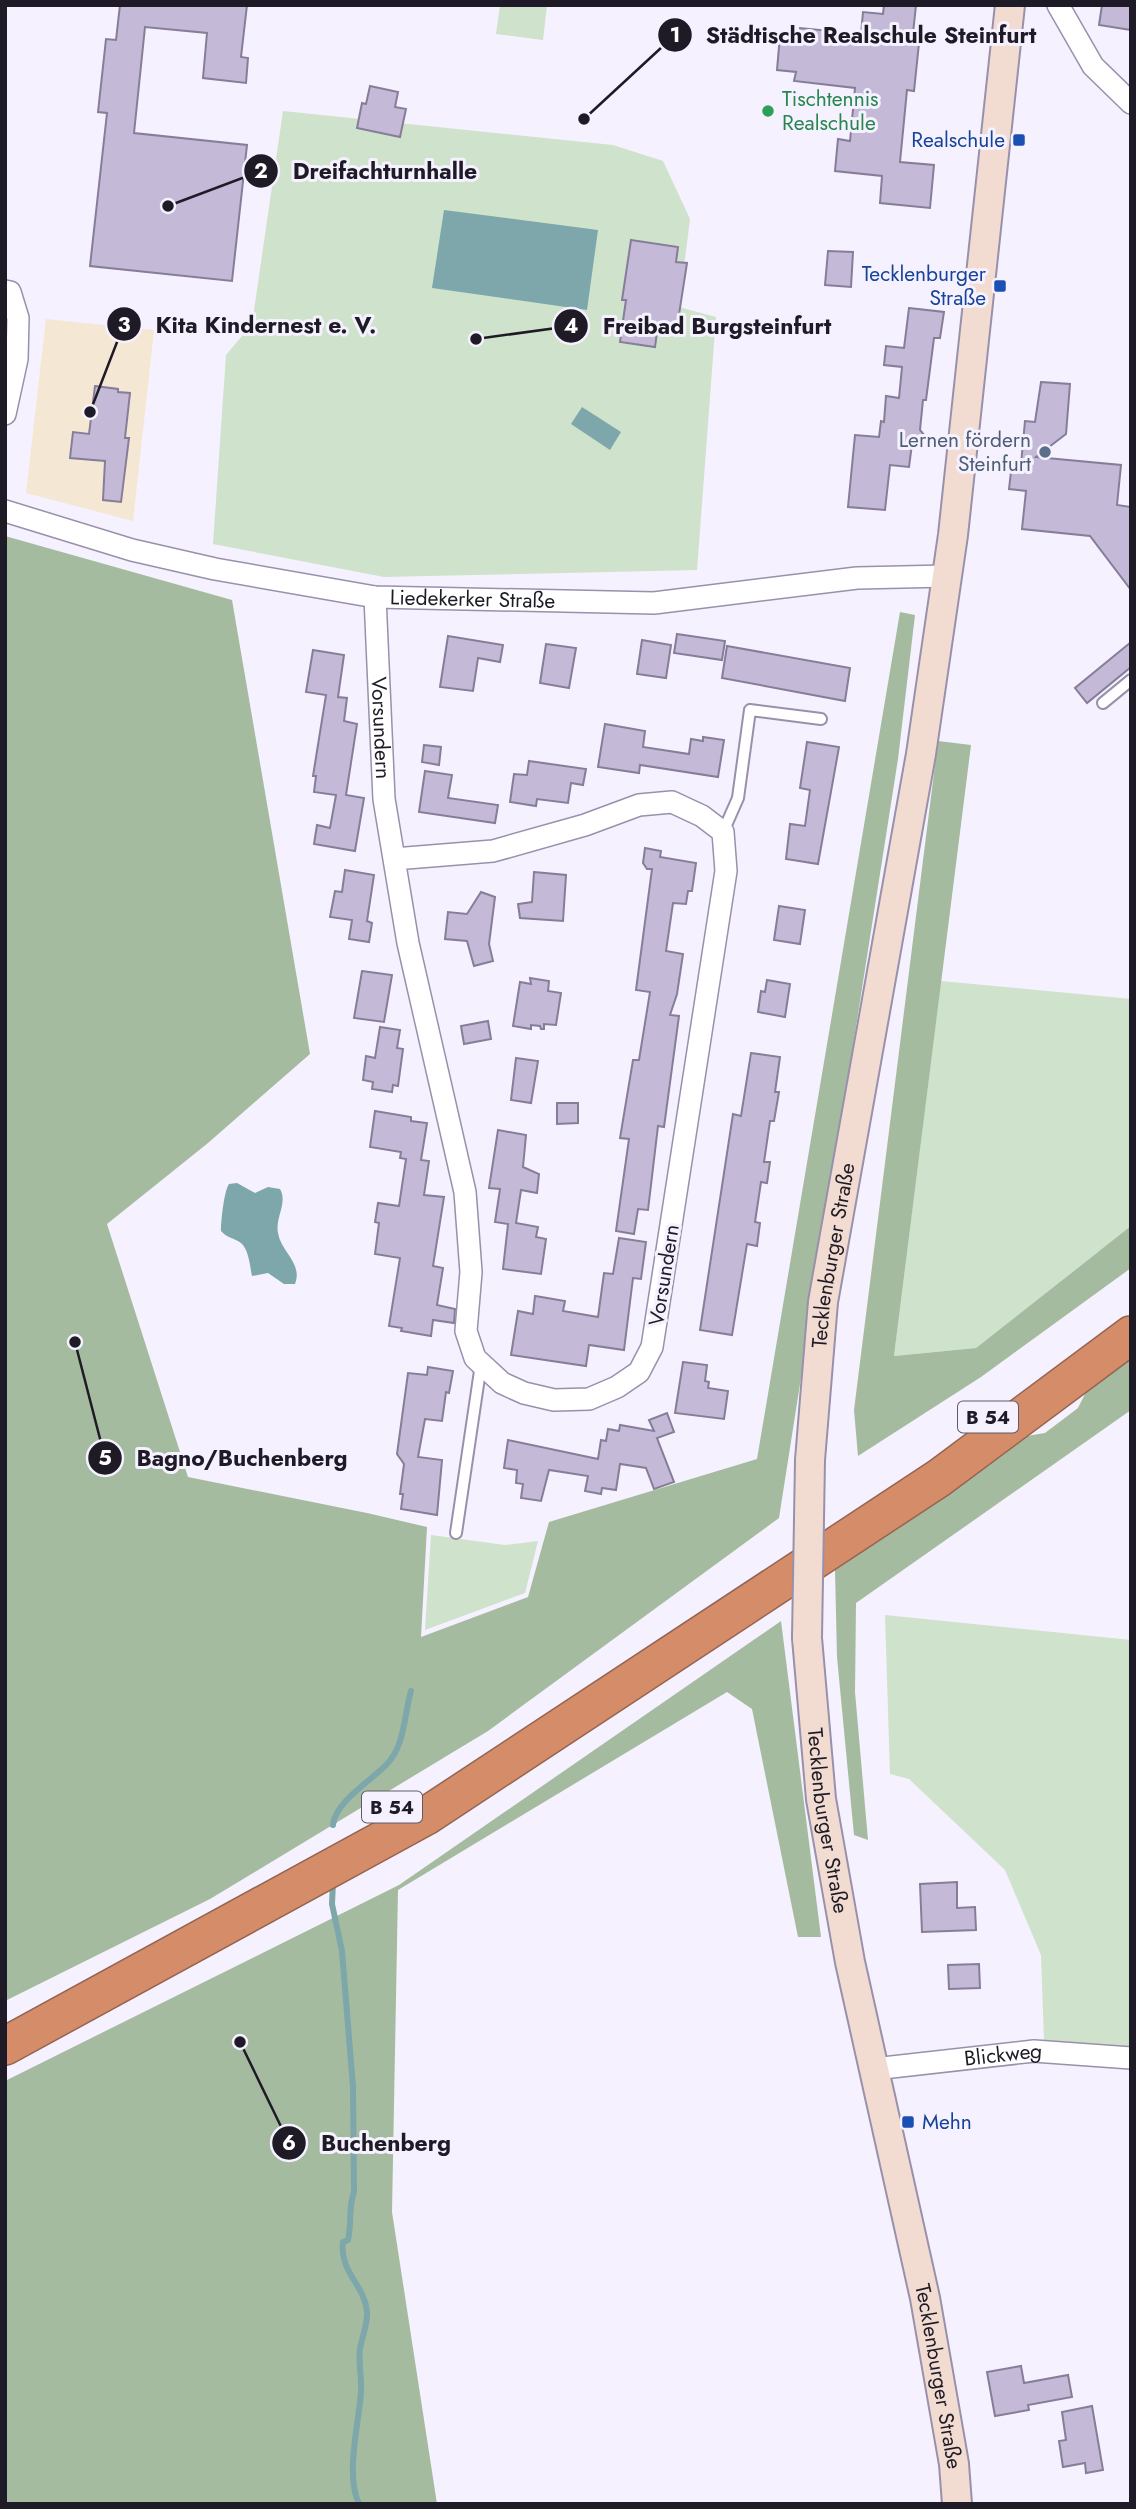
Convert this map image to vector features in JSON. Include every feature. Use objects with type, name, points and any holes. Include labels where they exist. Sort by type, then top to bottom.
[{"type":"highway","name":"B 54","points":[[5,2021],[412,1796],[929,1461],[1131,1311]]},
{"type":"highway","name":"B 54","points":[[5,2046],[426,1816],[939,1478],[1131,1335]]},
{"type":"main road","name":"Tecklenburger Straße","points":[[957,2504],[954,2464],[925,2298],[850,1962],[821,1799],[807,1638],[810,1460],[823,1302],[921,754],[957,508],[1010,5]]},
{"type":"street","points":[[1058,5],[1093,66],[1131,103]]},
{"type":"street","points":[[5,291],[10,292],[18,318],[17,359],[5,414]]},
{"type":"street","name":"Liedekerker Straße","points":[[5,512],[132,550],[215,569],[375,597],[654,603],[857,578],[947,576]]},
{"type":"street","name":"Vorsundern","points":[[375,597],[384,799],[416,982],[465,1192],[471,1272],[466,1331],[475,1358],[502,1384],[524,1393],[554,1400],[589,1399],[617,1387],[639,1372],[652,1347],[726,872],[723,832]]},
{"type":"street","points":[[394,859],[493,850],[585,825],[639,805],[672,802],[702,816],[723,832]]},
{"type":"street","name":"Blickweg","points":[[874,2069],[1034,2051],[1131,2058]]},
{"type":"lane","points":[[1103,702],[1131,680]]},
{"type":"lane","points":[[723,832],[738,798],[750,710],[821,719]]},
{"type":"lane","points":[[456,1532],[481,1364]]},
{"type":"shaded area","points":[[500,5],[547,5],[543,40],[496,34]]},
{"type":"shaded area","points":[[283,111],[613,145],[663,161],[690,219],[679,307],[716,317],[697,570],[384,577],[213,544],[226,355],[252,324]]},
{"type":"shaded area","points":[[444,210],[598,230],[587,310],[432,288]]},
{"type":"shaded area","points":[[46,319],[154,330],[133,521],[26,493]]},
{"type":"shaded area","points":[[582,407],[621,432],[610,450],[571,424]]},
{"type":"shaded area","points":[[5,536],[232,600],[310,1054],[208,1143],[107,1224],[188,1477],[427,1527],[421,1637],[528,1597],[549,1522],[757,1459],[900,612],[915,615],[898,759],[779,1518],[488,1731],[210,1899],[5,2001]]},
{"type":"shaded area","points":[[938,741],[971,745],[894,1356],[976,1348],[1131,1226],[1131,1268],[981,1377],[858,1456],[854,1410]]},
{"type":"shaded area","points":[[941,981],[1131,999],[1131,1245],[1099,1251],[976,1348],[894,1356]]},
{"type":"shaded area","points":[[237,1183],[255,1193],[268,1187],[280,1189],[283,1200],[278,1233],[296,1270],[295,1284],[284,1284],[268,1273],[252,1276],[244,1246],[221,1231],[227,1188],[229,1184]]},
{"type":"shaded area","points":[[1131,1358],[1131,1410],[856,1603],[855,1692],[868,1840],[854,1835],[837,1657],[835,1570],[1021,1437],[1045,1433],[1078,1408],[1088,1388]]},
{"type":"shaded area","points":[[431,1535],[505,1545],[538,1541],[525,1593],[425,1630]]},
{"type":"shaded area","points":[[885,1615],[1131,1640],[1131,2047],[1044,2040],[1041,1955],[1005,1870],[909,1779],[890,1774]]},
{"type":"shaded area","points":[[781,1621],[821,1937],[798,1937],[752,1709],[727,1692],[398,1890],[392,2212],[437,2504],[5,2504],[5,2081],[399,1885]]},
{"type":"building","points":[[120,5],[247,5],[241,57],[248,58],[246,83],[203,78],[207,33],[145,27],[134,133],[247,145],[232,281],[90,266],[107,113],[98,112],[106,39],[116,40]]},
{"type":"building","points":[[884,5],[916,5],[912,43],[919,43],[914,91],[907,90],[900,162],[934,165],[930,208],[880,203],[882,176],[835,171],[838,139],[850,141],[855,88],[794,81],[796,72],[777,70],[780,35],[799,37],[800,28],[861,34],[863,12],[883,14]]},
{"type":"building","points":[[1102,5],[1131,5],[1131,30],[1099,25]]},
{"type":"building","points":[[370,86],[398,92],[395,107],[406,109],[400,137],[357,128],[362,103],[366,104]]},
{"type":"building","points":[[631,240],[678,247],[676,262],[687,263],[676,334],[657,332],[655,347],[620,342],[626,300],[622,300]]},
{"type":"building","points":[[828,251],[853,252],[851,287],[825,285]]},
{"type":"building","points":[[909,308],[944,312],[940,338],[934,338],[926,400],[923,400],[920,430],[925,436],[919,440],[918,445],[912,444],[909,467],[890,465],[885,510],[848,507],[855,435],[879,437],[881,421],[884,422],[886,396],[899,398],[902,367],[884,365],[886,346],[904,348]]},
{"type":"building","points":[[1041,382],[1070,384],[1066,434],[1036,457],[1121,465],[1117,505],[1131,507],[1131,590],[1090,536],[1022,529],[1026,491],[1009,489],[1012,463],[1021,464],[1025,421],[1035,422]]},
{"type":"building","points":[[95,386],[130,393],[125,438],[129,438],[121,502],[103,500],[105,461],[70,458],[73,432],[89,434]]},
{"type":"building","points":[[677,634],[725,641],[722,660],[674,653]]},
{"type":"building","points":[[448,636],[503,645],[500,662],[478,658],[473,691],[440,687]]},
{"type":"building","points":[[642,640],[671,645],[666,678],[637,674]]},
{"type":"building","points":[[1131,642],[1131,667],[1087,703],[1075,688]]},
{"type":"building","points":[[546,644],[576,648],[569,688],[540,683]]},
{"type":"building","points":[[727,646],[850,668],[845,701],[722,678]]},
{"type":"building","points":[[313,650],[344,655],[338,697],[347,698],[344,721],[357,724],[346,795],[364,798],[355,851],[314,844],[317,825],[330,828],[336,795],[314,792],[316,776],[313,776],[326,695],[306,692]]},
{"type":"building","points":[[605,724],[645,731],[643,747],[689,754],[691,739],[703,741],[703,737],[724,740],[718,777],[640,765],[639,773],[598,767]]},
{"type":"building","points":[[807,742],[839,747],[818,864],[786,859],[790,824],[805,826],[810,790],[800,788]]},
{"type":"building","points":[[424,745],[441,747],[439,765],[422,762]]},
{"type":"building","points":[[529,761],[586,769],[583,785],[571,783],[568,803],[537,799],[536,806],[510,802],[514,774],[527,775]]},
{"type":"building","points":[[425,771],[452,775],[448,798],[498,805],[495,823],[419,812]]},
{"type":"building","points":[[645,848],[661,851],[660,857],[696,863],[692,891],[688,891],[686,904],[673,903],[666,951],[683,954],[677,994],[670,1015],[679,1016],[664,1127],[658,1126],[648,1210],[638,1209],[634,1234],[616,1231],[629,1139],[620,1138],[633,1060],[639,1060],[650,992],[636,990],[652,869],[647,869],[643,863]]},
{"type":"building","points":[[345,870],[374,875],[367,921],[372,923],[369,942],[349,939],[352,920],[330,917],[335,891],[342,892]]},
{"type":"building","points":[[534,872],[566,875],[563,921],[520,918],[518,904],[532,902]]},
{"type":"building","points":[[481,892],[495,897],[489,944],[493,961],[474,966],[467,941],[445,939],[448,912],[467,914]]},
{"type":"building","points":[[779,906],[805,910],[800,944],[774,940]]},
{"type":"building","points":[[362,971],[392,975],[384,1022],[354,1018]]},
{"type":"building","points":[[530,978],[549,981],[548,991],[561,993],[556,1025],[544,1024],[544,1029],[531,1025],[531,1029],[513,1026],[520,982],[531,984]]},
{"type":"building","points":[[767,980],[790,984],[785,1017],[758,1012],[761,991],[765,992]]},
{"type":"building","points":[[488,1021],[491,1039],[464,1044],[461,1026]]},
{"type":"building","points":[[380,1027],[400,1030],[397,1048],[403,1049],[398,1086],[393,1085],[392,1092],[372,1089],[373,1082],[363,1080],[366,1056],[375,1058]]},
{"type":"building","points":[[751,1053],[780,1057],[775,1092],[779,1092],[774,1121],[770,1121],[764,1162],[770,1162],[767,1183],[761,1182],[755,1222],[760,1223],[757,1246],[747,1244],[732,1335],[700,1330],[733,1114],[741,1116]]},
{"type":"building","points":[[516,1058],[538,1061],[531,1103],[511,1100]]},
{"type":"building","points":[[557,1103],[578,1103],[578,1123],[557,1124]]},
{"type":"building","points":[[375,1111],[411,1117],[411,1121],[427,1123],[421,1160],[429,1161],[424,1195],[444,1197],[433,1266],[443,1268],[437,1305],[455,1309],[454,1323],[433,1320],[431,1336],[389,1326],[400,1258],[375,1254],[379,1223],[375,1222],[378,1203],[399,1206],[406,1159],[400,1158],[401,1152],[370,1147]]},
{"type":"building","points":[[498,1130],[526,1135],[523,1167],[539,1174],[537,1193],[521,1190],[516,1223],[538,1227],[536,1237],[546,1239],[541,1274],[503,1269],[508,1224],[495,1222],[500,1189],[489,1188]]},
{"type":"building","points":[[619,1238],[646,1242],[641,1279],[633,1278],[624,1350],[589,1345],[586,1366],[511,1355],[518,1311],[533,1314],[535,1296],[565,1301],[563,1311],[598,1317],[604,1273],[613,1274]]},
{"type":"building","points":[[683,1362],[707,1365],[705,1381],[709,1382],[708,1388],[728,1391],[724,1419],[675,1413]]},
{"type":"building","points":[[428,1367],[453,1371],[449,1393],[446,1392],[442,1421],[425,1419],[418,1457],[442,1460],[437,1515],[401,1509],[404,1464],[397,1454],[408,1373],[427,1375]]},
{"type":"building","points":[[667,1413],[674,1432],[657,1438],[674,1482],[654,1489],[646,1468],[620,1464],[616,1490],[602,1488],[601,1494],[585,1491],[588,1476],[549,1470],[541,1501],[521,1498],[523,1484],[516,1483],[517,1470],[504,1468],[508,1440],[598,1459],[601,1440],[606,1441],[608,1429],[619,1431],[620,1425],[654,1431],[649,1420]]},
{"type":"building","points":[[957,1882],[957,1908],[975,1907],[976,1930],[922,1932],[920,1884]]},
{"type":"building","points":[[979,1964],[980,1988],[949,1989],[948,1965]]},
{"type":"building","points":[[1021,2366],[1024,2383],[1068,2375],[1072,2397],[1028,2405],[1029,2410],[995,2416],[987,2372]]},
{"type":"building","points":[[1092,2406],[1103,2470],[1086,2473],[1085,2463],[1063,2467],[1059,2441],[1066,2440],[1062,2412]]},
{"type":"waterway","points":[[333,1825],[340,1808],[393,1756],[401,1739],[411,1691]]},
{"type":"waterway","points":[[333,1882],[332,1904],[342,1951],[353,2087],[354,2192],[348,2240],[343,2242],[343,2253],[348,2270],[362,2294],[367,2312],[360,2354],[361,2392],[353,2464],[353,2479],[359,2504]]},
{"type":"place","name":"Tischtennis Realschule","points":[[768,111]]},
{"type":"place","name":"Städtische Realschule Steinfurt","points":[[584,119]]},
{"type":"place","name":"Realschule","points":[[1019,140]]},
{"type":"place","name":"Dreifachturnhalle","points":[[168,206]]},
{"type":"place","name":"Tecklenburger Straße","points":[[1000,286]]},
{"type":"place","name":"Freibad Burgsteinfurt","points":[[476,339]]},
{"type":"place","name":"Kita Kindernest e. V.","points":[[90,412]]},
{"type":"place","name":"Lernen fördern Steinfurt","points":[[1045,452]]},
{"type":"place","name":"Bagno/Buchenberg","points":[[75,1342]]},
{"type":"place","name":"Buchenberg","points":[[240,2042]]},
{"type":"place","name":"Mehn","points":[[908,2122]]}]
